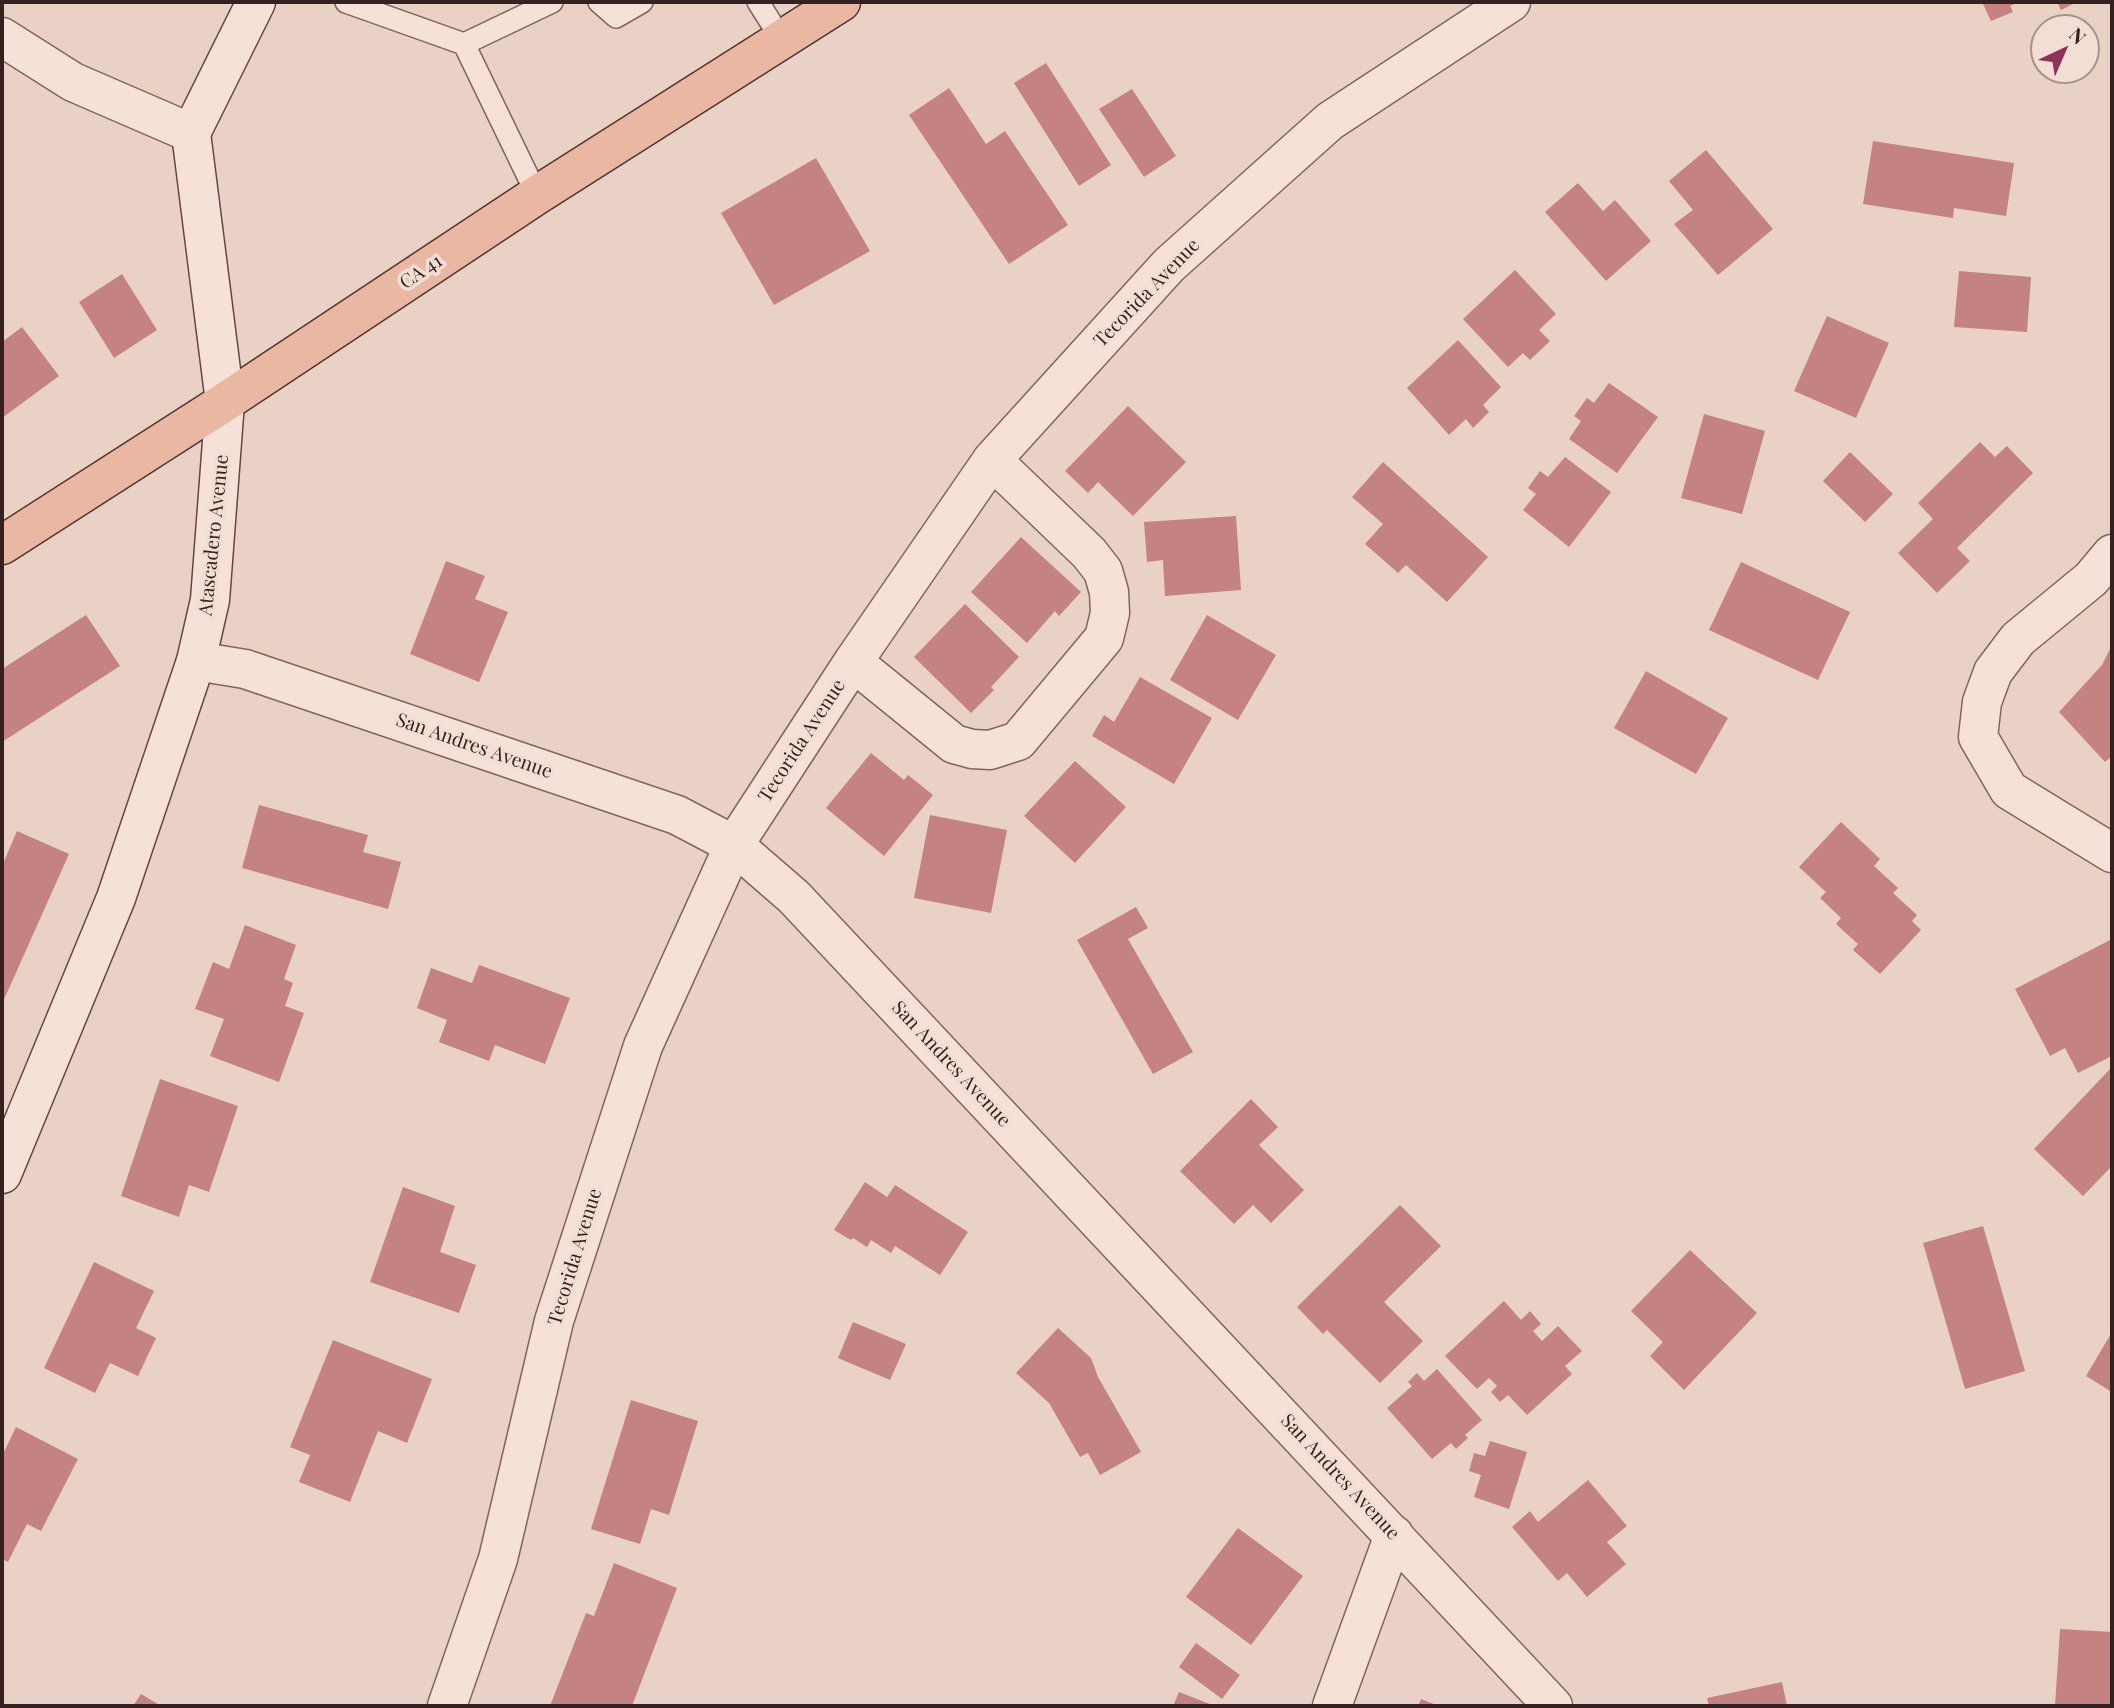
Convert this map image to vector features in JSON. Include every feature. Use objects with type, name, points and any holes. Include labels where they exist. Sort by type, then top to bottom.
[{"type":"main road","name":"CA 41","points":[[2,545],[537,195],[841,2]]},
{"type":"street","points":[[2,37],[73,82],[191,133],[256,2]]},
{"type":"street","name":"Tecorida Avenue","points":[[447,1706],[498,1559],[554,1321],[643,1046],[734,845],[853,662],[992,460],[1169,265],[1320,130],[1511,2]]},
{"type":"street","name":"Atascadero Avenue","points":[[2,1174],[116,898],[196,661],[210,600],[225,401],[191,133]]},
{"type":"street","points":[[853,662],[954,744],[990,750],[1017,741],[1104,638],[1110,613],[1109,592],[1103,571],[1089,553],[992,460]]},
{"type":"street","points":[[2112,554],[2091,579],[2018,639],[1993,672],[1982,702],[1978,737],[2009,790],[2112,853]]},
{"type":"street","name":"San Andres Avenue","points":[[196,661],[245,669],[677,815],[734,845],[794,897],[1553,1706]]},
{"type":"street","points":[[1332,1706],[1394,1535]]},
{"type":"lane","points":[[346,2],[464,44],[537,195]]},
{"type":"lane","points":[[464,44],[552,2]]},
{"type":"lane","points":[[599,2],[616,17],[642,2]]},
{"type":"lane","points":[[758,2],[782,40]]},
{"type":"building","points":[[1982,2],[2020,2],[2010,6],[2013,12],[1991,21]]},
{"type":"building","points":[[2057,2],[2077,2],[2061,10]]},
{"type":"building","points":[[1046,63],[1111,165],[1079,186],[1014,83]]},
{"type":"building","points":[[949,88],[986,144],[1005,131],[1068,225],[1009,264],[909,115]]},
{"type":"building","points":[[1132,89],[1176,156],[1144,177],[1099,109]]},
{"type":"building","points":[[1873,141],[2014,163],[2006,216],[1954,208],[1953,218],[1863,204]]},
{"type":"building","points":[[1706,150],[1773,229],[1718,275],[1674,224],[1693,210],[1669,181]]},
{"type":"building","points":[[816,158],[870,251],[774,305],[721,213]]},
{"type":"building","points":[[1578,183],[1603,211],[1615,200],[1651,241],[1606,281],[1545,212]]},
{"type":"building","points":[[1515,270],[1556,314],[1539,330],[1550,341],[1530,360],[1523,353],[1508,367],[1463,319]]},
{"type":"building","points":[[1959,271],[2031,277],[2027,332],[1954,327]]},
{"type":"building","points":[[122,274],[157,330],[114,358],[79,302]]},
{"type":"building","points":[[1827,316],[1889,343],[1856,418],[1794,391]]},
{"type":"building","points":[[22,327],[59,376],[2,418],[2,342]]},
{"type":"building","points":[[1458,340],[1501,387],[1483,405],[1489,412],[1473,428],[1466,419],[1449,435],[1407,388]]},
{"type":"building","points":[[1609,383],[1658,417],[1617,473],[1569,439],[1581,421],[1574,416],[1587,398],[1594,403]]},
{"type":"building","points":[[1128,406],[1186,462],[1133,516],[1098,482],[1088,493],[1065,471]]},
{"type":"building","points":[[1704,414],[1765,431],[1742,514],[1681,498]]},
{"type":"building","points":[[1980,442],[1995,457],[2007,446],[2033,473],[1957,548],[1970,561],[1937,593],[1898,553],[1933,519],[1918,503]]},
{"type":"building","points":[[1850,452],[1893,494],[1865,522],[1823,481]]},
{"type":"building","points":[[1565,457],[1611,492],[1569,547],[1523,510],[1536,494],[1528,488],[1540,471],[1548,477]]},
{"type":"building","points":[[1383,462],[1488,557],[1447,602],[1406,565],[1398,573],[1365,544],[1383,524],[1352,497]]},
{"type":"building","points":[[1236,516],[1241,590],[1165,596],[1163,560],[1147,562],[1144,522]]},
{"type":"building","points":[[1021,537],[1081,592],[1059,616],[1055,611],[1027,643],[971,592]]},
{"type":"building","points":[[446,561],[485,576],[475,599],[508,612],[479,682],[410,654]]},
{"type":"building","points":[[1741,562],[1850,612],[1818,680],[1709,630]]},
{"type":"building","points":[[965,604],[1019,657],[991,687],[994,690],[971,713],[914,657]]},
{"type":"building","points":[[86,615],[120,666],[2,742],[2,669]]},
{"type":"building","points":[[1207,615],[1276,655],[1238,720],[1170,680]]},
{"type":"building","points":[[2112,645],[2112,756],[2105,762],[2059,712],[2102,665]]},
{"type":"building","points":[[1646,671],[1728,718],[1696,774],[1614,728]]},
{"type":"building","points":[[1140,677],[1212,718],[1174,784],[1092,736],[1104,715],[1114,722]]},
{"type":"building","points":[[871,753],[904,780],[908,775],[933,795],[884,856],[826,808]]},
{"type":"building","points":[[1075,761],[1126,807],[1075,863],[1024,816]]},
{"type":"building","points":[[259,805],[368,835],[363,852],[401,862],[388,909],[242,868]]},
{"type":"building","points":[[930,815],[1007,830],[991,913],[914,898]]},
{"type":"building","points":[[1841,822],[1880,859],[1874,866],[1898,888],[1893,893],[1917,915],[1912,921],[1921,930],[1880,974],[1853,950],[1858,944],[1836,924],[1841,918],[1820,898],[1826,892],[1799,867]]},
{"type":"building","points":[[17,831],[69,854],[2,1004],[2,866]]},
{"type":"building","points":[[1136,907],[1148,928],[1128,939],[1193,1052],[1153,1074],[1077,940]]},
{"type":"building","points":[[245,925],[296,945],[284,979],[293,983],[285,1006],[304,1013],[279,1082],[210,1056],[224,1019],[195,1009],[213,962],[229,969]]},
{"type":"building","points":[[2112,939],[2112,1056],[2078,1073],[2065,1048],[2050,1056],[2015,989]]},
{"type":"building","points":[[479,965],[570,998],[545,1064],[495,1045],[489,1061],[439,1042],[447,1020],[417,1008],[431,968],[472,983]]},
{"type":"building","points":[[2112,1067],[2112,1166],[2083,1196],[2034,1149]]},
{"type":"building","points":[[160,1079],[238,1106],[209,1192],[189,1185],[179,1217],[121,1196]]},
{"type":"building","points":[[1251,1099],[1278,1127],[1259,1145],[1304,1190],[1271,1223],[1253,1205],[1234,1224],[1180,1171]]},
{"type":"building","points":[[865,1182],[887,1197],[895,1185],[968,1232],[940,1275],[895,1246],[891,1253],[871,1240],[867,1247],[834,1230]]},
{"type":"building","points":[[403,1187],[455,1206],[440,1252],[476,1265],[459,1313],[370,1282]]},
{"type":"building","points":[[1400,1205],[1441,1246],[1384,1302],[1423,1341],[1380,1383],[1327,1330],[1323,1334],[1297,1307]]},
{"type":"building","points":[[1983,1226],[2025,1371],[1965,1389],[1923,1243]]},
{"type":"building","points":[[1690,1250],[1757,1313],[1684,1390],[1650,1356],[1663,1342],[1631,1311]]},
{"type":"building","points":[[94,1262],[154,1291],[136,1328],[156,1338],[138,1376],[110,1363],[95,1393],[44,1368]]},
{"type":"building","points":[[1504,1301],[1521,1320],[1530,1311],[1541,1324],[1533,1331],[1542,1341],[1558,1326],[1582,1351],[1565,1366],[1572,1374],[1527,1415],[1508,1395],[1500,1402],[1491,1392],[1497,1386],[1489,1378],[1477,1389],[1445,1356]]},
{"type":"building","points":[[853,1322],[906,1344],[890,1380],[838,1358]]},
{"type":"building","points":[[1058,1328],[1091,1358],[1098,1377],[1141,1452],[1100,1475],[1088,1453],[1080,1457],[1049,1403],[1016,1373]]},
{"type":"building","points":[[2112,1332],[2112,1392],[2086,1376]]},
{"type":"building","points":[[333,1340],[432,1379],[407,1443],[378,1431],[350,1502],[299,1482],[310,1455],[290,1447]]},
{"type":"building","points":[[1437,1369],[1482,1420],[1465,1435],[1468,1438],[1456,1449],[1451,1443],[1432,1459],[1387,1408],[1412,1386],[1408,1382],[1417,1373],[1424,1381]]},
{"type":"building","points":[[631,1400],[698,1421],[669,1515],[651,1509],[640,1544],[591,1529]]},
{"type":"building","points":[[16,1427],[78,1459],[41,1531],[27,1524],[8,1562],[2,1559],[2,1456]]},
{"type":"building","points":[[1490,1441],[1527,1452],[1509,1509],[1474,1497],[1481,1475],[1469,1471],[1474,1453],[1485,1456]]},
{"type":"building","points":[[1588,1480],[1627,1526],[1607,1542],[1626,1564],[1587,1597],[1567,1573],[1558,1581],[1512,1527],[1530,1511],[1538,1522]]},
{"type":"building","points":[[1238,1528],[1303,1576],[1251,1645],[1186,1597]]},
{"type":"building","points":[[614,1563],[677,1588],[632,1706],[550,1706],[586,1613],[594,1616]]},
{"type":"building","points":[[2060,1629],[2112,1632],[2112,1706],[2055,1706]]},
{"type":"building","points":[[1196,1643],[1240,1675],[1222,1699],[1179,1667]]},
{"type":"building","points":[[1782,1682],[1787,1706],[1709,1706],[1707,1698]]},
{"type":"building","points":[[1179,1692],[1215,1706],[1173,1706]]},
{"type":"building","points":[[141,1694],[161,1706],[133,1706]]},
{"type":"building","points":[[1421,1699],[1439,1706],[1418,1706]]}]
